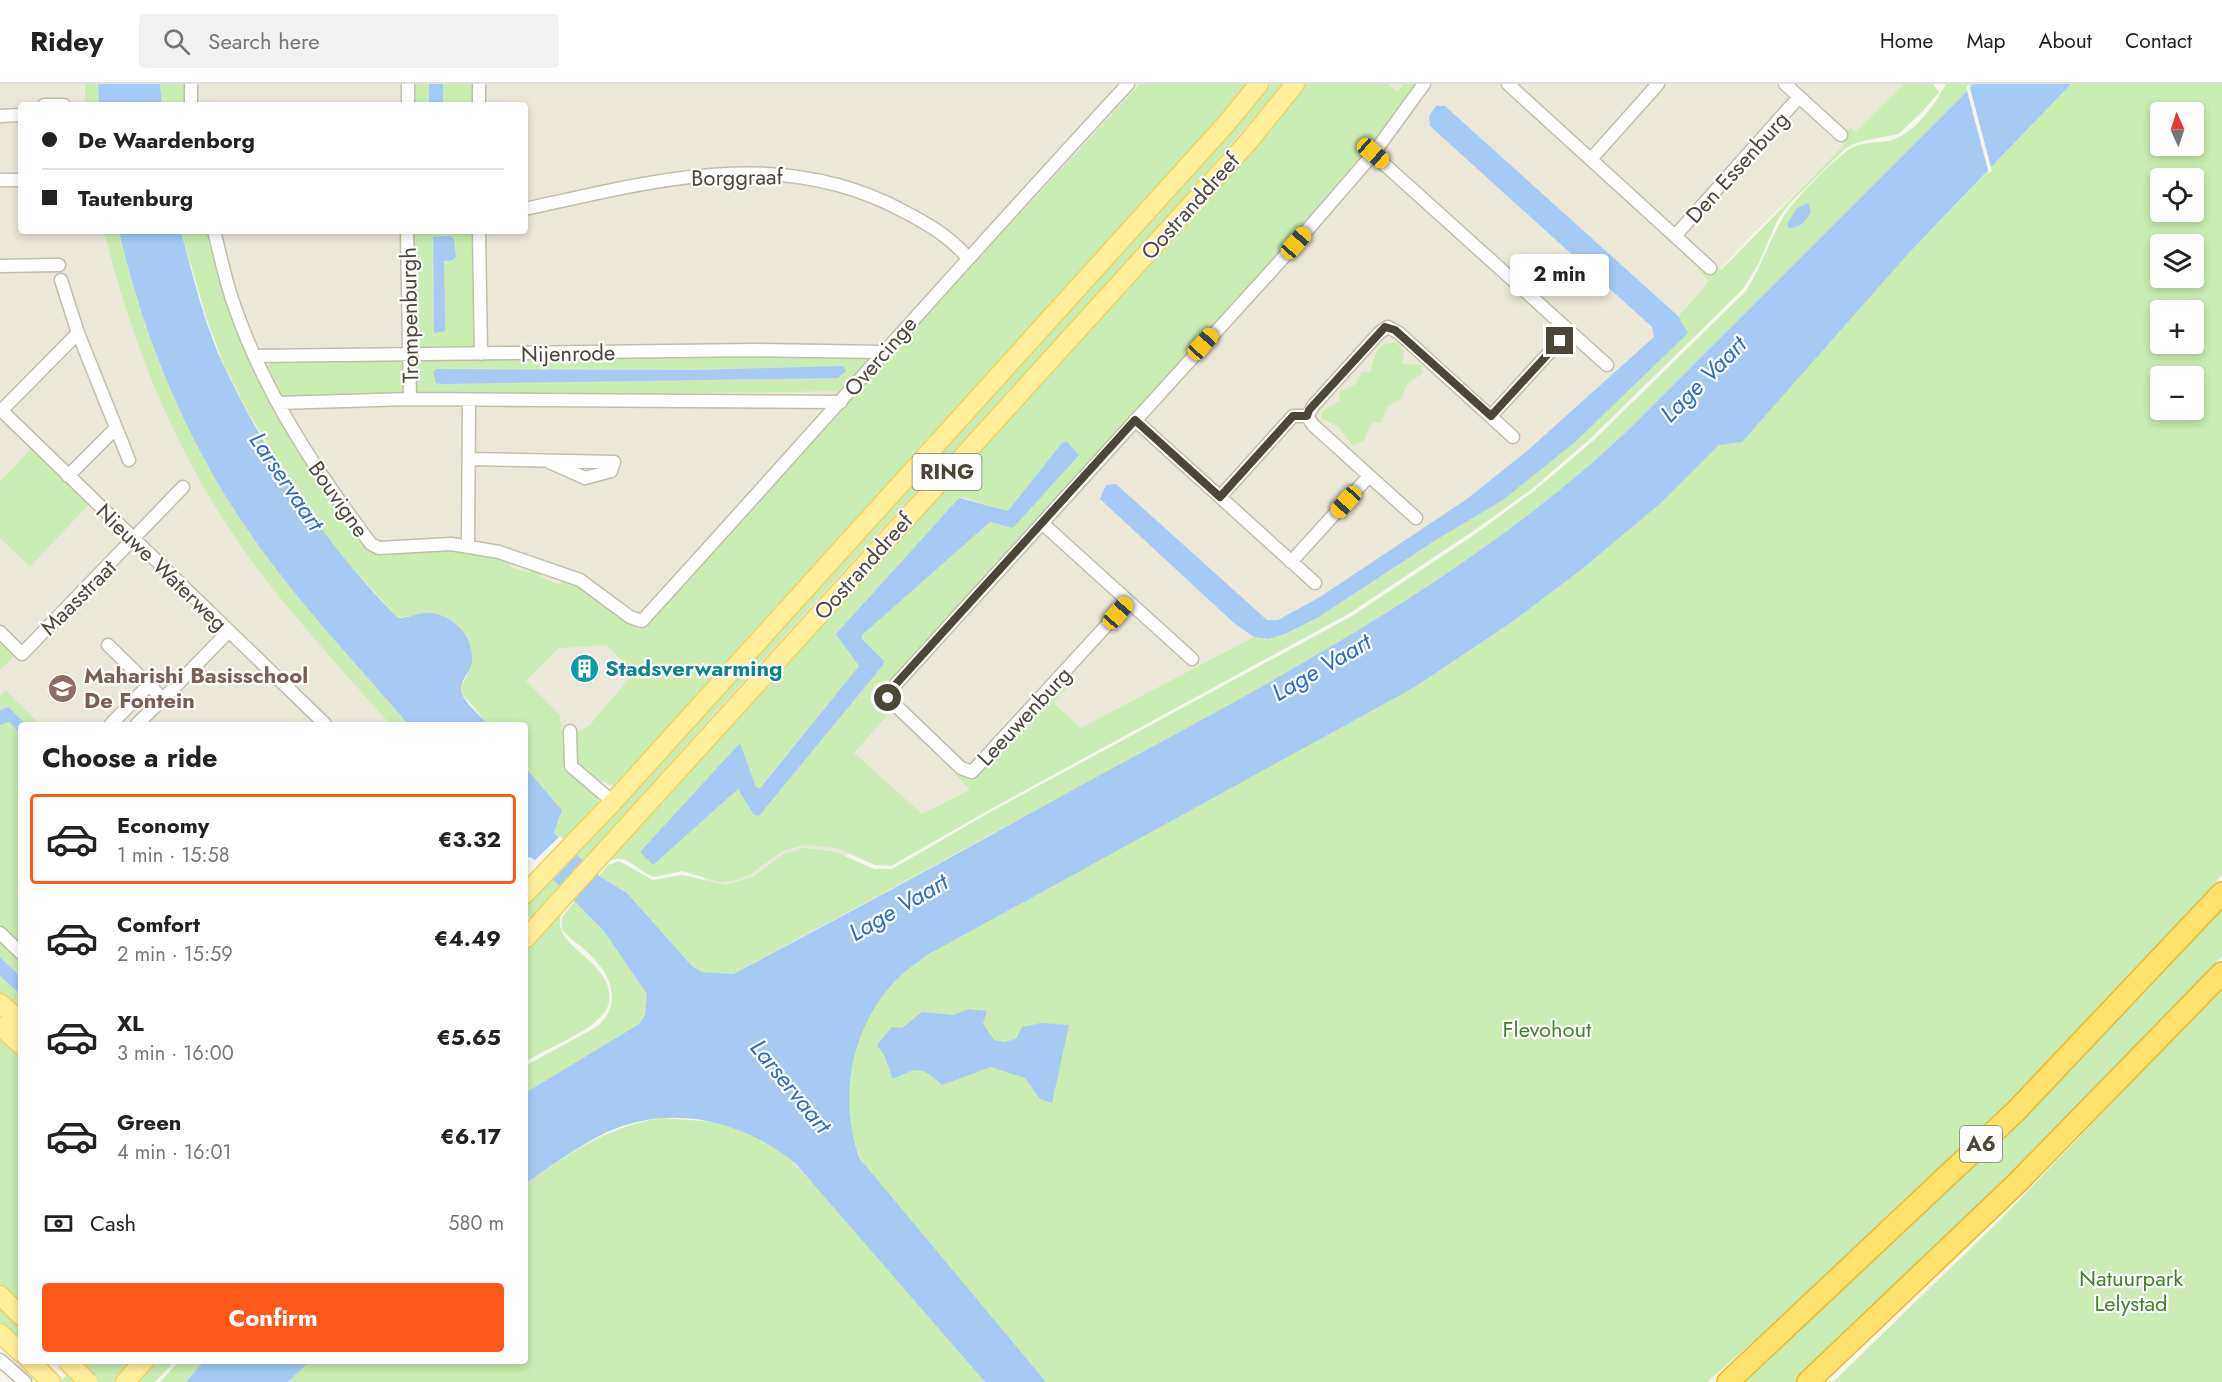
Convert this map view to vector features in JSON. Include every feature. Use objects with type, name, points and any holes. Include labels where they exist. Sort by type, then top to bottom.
[{"type":"highway","name":"A6","points":[[1728,1382],[2016,1111],[2222,893]]},
{"type":"highway","name":"A6","points":[[1808,1382],[2018,1183],[2222,973]]},
{"type":"main road","name":"Oostranddreef","points":[[532,888],[578,841],[1226,124],[1259,84]]},
{"type":"main road","name":"Oostranddreef","points":[[528,930],[559,901],[1240,151],[1295,84]]},
{"type":"main road","points":[[0,1004],[18,1019]]},
{"type":"main road","points":[[0,1026],[18,1041]]},
{"type":"main road","points":[[0,1295],[18,1313]]},
{"type":"main road","points":[[0,1333],[18,1350]]},
{"type":"main road","points":[[33,1364],[53,1382],[71,1364]]},
{"type":"main road","points":[[70,1364],[88,1382]]},
{"type":"main road","points":[[125,1382],[141,1364]]},
{"type":"street","points":[[191,84],[191,102]]},
{"type":"street","points":[[408,84],[408,102]]},
{"type":"street","points":[[479,84],[479,102]]},
{"type":"street","name":"Overcinge","points":[[630,617],[642,621],[841,402],[882,352],[967,257],[1128,84]]},
{"type":"street","points":[[1192,659],[1042,523],[1283,258],[1373,153],[1424,84]]},
{"type":"street","name":"Den Essenburg","points":[[1508,84],[1592,158],[1710,268]]},
{"type":"street","points":[[1592,158],[1658,84]]},
{"type":"street","points":[[1785,84],[1841,135]]},
{"type":"street","name":"Den Essenburg","points":[[1675,236],[1799,97]]},
{"type":"street","points":[[0,116],[18,115]]},
{"type":"street","points":[[1373,153],[1607,365]]},
{"type":"street","name":"Borggraaf","points":[[528,208],[663,179],[752,172],[784,174],[843,186],[887,202],[932,226],[967,257]]},
{"type":"street","points":[[0,180],[18,180]]},
{"type":"street","name":"Bouvigne","points":[[215,234],[233,301],[254,356],[315,467],[371,544],[379,548],[424,544],[468,546],[499,552],[580,580],[630,617]]},
{"type":"street","name":"Trompenburgh","points":[[407,234],[410,399]]},
{"type":"street","points":[[479,234],[481,354]]},
{"type":"street","points":[[0,266],[59,265]]},
{"type":"street","points":[[61,280],[78,333],[129,460]]},
{"type":"street","points":[[1416,518],[1310,422],[1307,416],[1309,410],[1379,333],[1388,327],[1399,333],[1513,437]]},
{"type":"street","points":[[1491,416],[1569,331]]},
{"type":"street","points":[[1,411],[78,333]]},
{"type":"street","name":"Nijenrode","points":[[254,356],[754,350],[882,352]]},
{"type":"street","name":"Nijenrode","points":[[278,403],[410,399],[841,402]]},
{"type":"street","points":[[468,546],[469,400]]},
{"type":"street","name":"Nieuwe Waterweg","points":[[1,411],[323,722]]},
{"type":"street","points":[[1220,497],[1293,416],[1307,416]]},
{"type":"street","points":[[1135,420],[1315,583]]},
{"type":"street","points":[[68,476],[115,429]]},
{"type":"street","points":[[469,459],[547,461]]},
{"type":"street","points":[[1291,562],[1369,476]]},
{"type":"street","name":"Maasstraat","points":[[0,632],[22,654],[183,487]]},
{"type":"street","name":"Leeuwenburg","points":[[1042,523],[888,696],[894,706],[961,768],[972,772],[1128,602]]},
{"type":"street","points":[[139,722],[230,631]]},
{"type":"street","points":[[108,645],[163,699]]},
{"type":"street","points":[[113,722],[149,685]]},
{"type":"street","points":[[570,731],[571,766],[613,802]]},
{"type":"street","points":[[0,933],[18,950]]},
{"type":"street","points":[[0,1360],[23,1381]]},
{"type":"shaded area","points":[[0,84],[104,84],[105,102],[18,102],[18,234],[124,234],[423,722],[18,722],[18,926],[0,910]]},
{"type":"shaded area","points":[[169,84],[1907,84],[1749,238],[1639,357],[1517,474],[1354,582],[956,811],[730,903],[317,505],[194,234],[528,234],[528,102],[171,102]]},
{"type":"green space","points":[[85,84],[98,84],[99,102],[85,102]]},
{"type":"green space","points":[[160,84],[186,84],[187,102],[162,102]]},
{"type":"green space","points":[[413,84],[429,84],[429,102],[413,102]]},
{"type":"green space","points":[[443,84],[473,84],[474,102],[443,102]]},
{"type":"green space","points":[[1140,84],[1250,84],[743,642],[616,786],[597,780],[576,761],[574,734],[589,726],[634,673],[607,645],[559,648],[526,681],[560,715],[562,732],[566,733],[566,768],[598,797],[598,805],[563,843],[554,833],[562,810],[528,770],[528,722],[486,722],[463,695],[461,687],[468,674],[454,622],[431,613],[398,618],[330,544],[249,414],[224,365],[207,320],[182,234],[209,234],[222,284],[240,336],[275,410],[308,465],[374,552],[446,548],[512,558],[510,567],[530,573],[533,565],[543,568],[540,577],[560,585],[563,577],[582,587],[641,630],[785,473],[834,415]]},
{"type":"green space","points":[[1271,84],[1283,84],[1110,280],[757,666],[584,862],[575,854]]},
{"type":"green space","points":[[1305,84],[1388,84],[1397,92],[1404,84],[1417,84],[1374,144],[1299,233],[882,691],[881,700],[891,711],[854,753],[922,814],[970,790],[956,775],[958,771],[966,777],[977,776],[1060,684],[1066,689],[1053,703],[1081,728],[1254,637],[1269,639],[1285,634],[1319,617],[1436,540],[1503,500],[1687,333],[1678,316],[1709,281],[1698,270],[1714,264],[1721,270],[1844,145],[1838,139],[1850,128],[1856,132],[1904,84],[1933,84],[1939,92],[1898,134],[1858,142],[1846,148],[1789,204],[1777,221],[1758,265],[1743,289],[1591,438],[1532,489],[1350,613],[891,866],[875,865],[837,848],[804,845],[782,851],[751,874],[734,881],[720,882],[682,871],[654,877],[625,860],[619,859],[606,863],[1275,122]],"holes":[[[1079,453],[1013,528],[990,522],[862,635],[862,639],[884,661],[883,665],[759,816],[754,815],[738,789],[640,854],[740,743],[756,787],[759,788],[859,666],[837,634],[959,498],[964,497],[1008,512]]]},
{"type":"green space","points":[[1946,84],[1974,84],[1627,431],[1571,481],[1512,527],[1451,571],[1324,651],[1193,725],[733,974],[702,972],[692,966],[627,893],[599,876],[608,865],[619,861],[653,880],[682,875],[726,885],[753,877],[784,854],[804,848],[836,852],[874,869],[892,869],[992,811],[1352,616],[1474,535],[1534,491],[1593,441],[1746,291],[1781,221],[1811,184],[1852,147],[1888,141],[1906,133],[1929,110]]},
{"type":"green space","name":"Flevohout","points":[[2071,84],[2222,84],[2222,875],[2100,1008],[1973,1138],[1842,1262],[1707,1382],[1046,1382],[870,1174],[858,1151],[850,1125],[848,1099],[850,1071],[856,1045],[867,1019],[881,997],[909,968],[944,946],[1415,687],[1512,622],[1581,570],[1662,502],[1942,219]]},
{"type":"green space","points":[[105,234],[120,234],[143,317],[175,400],[194,440],[238,516],[298,597],[406,722],[388,722],[282,600],[224,520],[200,481],[161,401],[129,318]]},
{"type":"green space","points":[[414,234],[474,234],[474,349],[420,350],[415,342]],"holes":[[[433,237],[453,260],[444,260],[434,332]]]},
{"type":"green space","points":[[1397,343],[1404,351],[1402,364],[1421,365],[1423,373],[1407,384],[1401,399],[1388,406],[1380,423],[1372,422],[1364,440],[1353,446],[1337,425],[1322,419],[1321,412],[1340,401],[1339,392],[1356,384],[1362,372],[1371,372],[1375,355],[1381,347],[1385,344]]},
{"type":"green space","points":[[874,355],[842,391],[421,397],[416,388],[415,378],[420,360]],"holes":[[[842,366],[838,378],[436,383],[436,369],[693,370]]]},
{"type":"green space","points":[[401,360],[405,366],[406,397],[282,399],[267,367],[273,361]]},
{"type":"green space","points":[[32,448],[90,503],[30,567],[0,538],[0,482]]},
{"type":"green space","points":[[0,642],[14,656],[0,670]]},
{"type":"green space","points":[[5,690],[38,722],[24,722],[8,707],[0,710],[0,697]]},
{"type":"green space","points":[[9,722],[18,731],[18,942],[0,925],[0,725]]},
{"type":"green space","points":[[551,877],[562,887],[532,921],[528,916],[528,898]]},
{"type":"green space","points":[[576,900],[603,930],[647,994],[645,1015],[639,1024],[528,1091],[528,1064],[598,1026],[606,1017],[612,997],[611,988],[602,969],[562,929],[562,917]]},
{"type":"green space","points":[[2222,905],[2222,956],[2022,1169],[1796,1382],[1739,1382],[1828,1303]]},
{"type":"green space","points":[[566,906],[560,919],[562,931],[569,942],[601,973],[608,986],[609,1001],[598,1020],[574,1036],[528,1060],[528,946]]},
{"type":"green space","points":[[0,940],[18,957],[18,974],[0,957]]},
{"type":"green space","points":[[0,976],[18,992],[18,1008],[0,997]]},
{"type":"green space","name":"Natuurpark Lelystad","points":[[2222,988],[2222,1382],[1833,1382],[1999,1221]]},
{"type":"green space","points":[[0,1030],[18,1046],[18,1304],[0,1286]]},
{"type":"green space","points":[[661,1118],[717,1122],[742,1129],[781,1150],[821,1191],[985,1382],[288,1382],[307,1364],[528,1364],[528,1182],[589,1143],[641,1122]]},
{"type":"green space","points":[[0,1304],[18,1322],[18,1339],[0,1322]]},
{"type":"green space","points":[[77,1364],[129,1364],[113,1382],[60,1382]]},
{"type":"green space","points":[[149,1364],[172,1364],[155,1382],[132,1382]]},
{"type":"green space","points":[[176,1364],[202,1364],[186,1382],[160,1382]]},
{"type":"water","points":[[98,84],[160,84],[162,102],[99,102]]},
{"type":"water","points":[[429,84],[443,84],[443,102],[429,102]]},
{"type":"water","points":[[1974,84],[2071,84],[1906,256],[1742,442],[1719,445],[1662,502],[1581,570],[1512,622],[1415,687],[929,954],[896,980],[868,1019],[852,1064],[849,1088],[850,1112],[853,1136],[860,1159],[1046,1382],[985,1382],[796,1164],[754,1136],[706,1121],[681,1118],[631,1123],[607,1132],[565,1156],[528,1182],[528,1091],[639,1024],[645,1015],[647,994],[603,930],[532,858],[528,857],[528,770],[562,810],[554,833],[599,876],[627,893],[692,966],[702,972],[733,974],[1248,694],[1381,616],[1508,530],[1569,482],[1627,431]]},
{"type":"water","points":[[1436,106],[1445,106],[1678,316],[1688,333],[1575,442],[1503,500],[1436,540],[1319,617],[1285,634],[1269,639],[1254,637],[1234,623],[1100,499],[1106,485],[1116,484],[1267,620],[1278,620],[1320,597],[1467,499],[1527,451],[1654,337],[1652,327],[1430,126],[1429,116]]},
{"type":"water","points":[[1808,203],[1811,212],[1807,219],[1800,225],[1789,228],[1787,224],[1797,208]]},
{"type":"water","name":"Larservaart","points":[[120,234],[182,234],[217,350],[241,400],[279,467],[323,531],[398,618],[430,613],[447,618],[461,629],[470,644],[472,661],[461,692],[467,702],[486,722],[406,722],[316,619],[281,575],[238,516],[194,440],[158,359],[130,274]]},
{"type":"water","points":[[451,236],[454,239],[456,257],[453,260],[444,261],[445,331],[434,333],[433,237]]},
{"type":"water","points":[[843,366],[846,371],[838,378],[441,384],[436,383],[433,372],[436,369],[693,370]]},
{"type":"water","points":[[1067,442],[1079,455],[1013,528],[990,522],[862,635],[862,639],[884,661],[883,665],[759,816],[754,815],[738,789],[653,865],[640,852],[740,743],[756,787],[760,788],[859,666],[836,634],[959,498],[1008,511],[1062,443]]},
{"type":"water","points":[[8,707],[24,722],[18,722],[18,731],[9,722],[0,725],[0,710]]},
{"type":"water","points":[[0,957],[18,974],[18,992],[0,976]]},
{"type":"water","points":[[968,1009],[987,1011],[983,1024],[994,1040],[1004,1042],[1016,1039],[1022,1027],[1041,1023],[1069,1025],[1052,1103],[1040,1099],[1025,1078],[991,1067],[942,1085],[929,1074],[919,1070],[893,1079],[884,1055],[877,1045],[892,1027],[902,1028],[922,1012],[953,1015]]},
{"type":"water","points":[[202,1364],[307,1364],[288,1382],[186,1382]]},
{"type":"pier","points":[[1969,84],[1992,171],[1989,174],[1966,87]]},
{"type":"pier","points":[[560,836],[564,840],[537,867],[533,862]]},
{"type":"place","name":"Stadsverwarming","points":[[584,668]]},
{"type":"place","name":"Maharishi Basisschool De Fontein","points":[[63,688]]},
{"type":"route","points":[[888,698],[888,694],[896,684],[1135,420],[1220,497],[1293,416],[1307,416],[1309,410],[1385,327],[1395,330],[1491,416],[1560,341]]},
{"type":"water label","name":"Lage Vaart","points":[[1703,379]]},
{"type":"water label","name":"Lage Vaart","points":[[1321,667]]},
{"type":"water label","name":"Lage Vaart","points":[[898,907]]}]
